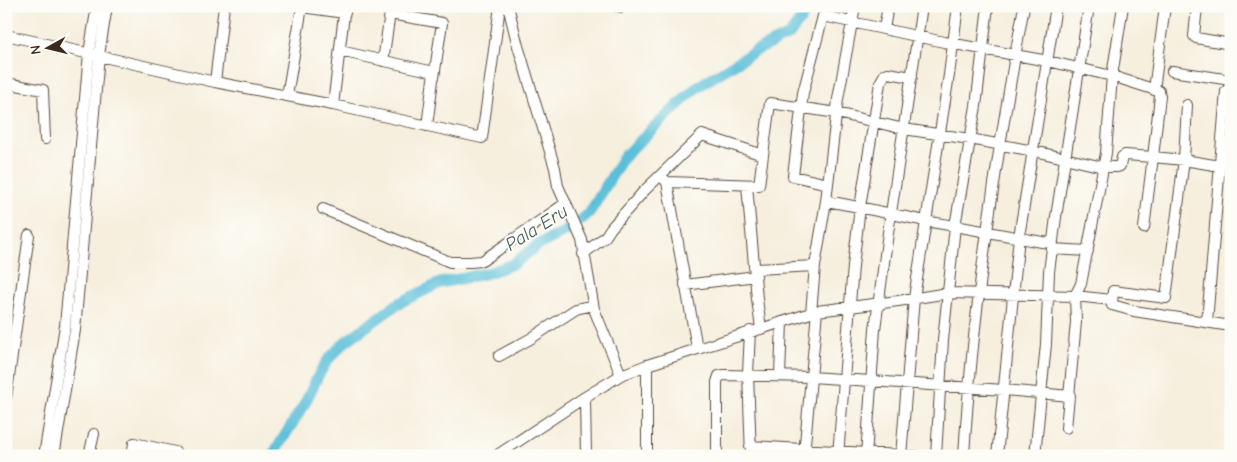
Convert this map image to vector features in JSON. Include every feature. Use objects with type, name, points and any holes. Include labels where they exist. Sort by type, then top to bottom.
[{"type":"street","points":[[54,456],[75,330],[96,6]]},
{"type":"street","points":[[44,456],[64,326],[94,54],[106,6]]},
{"type":"street","points":[[215,82],[224,6]]},
{"type":"street","points":[[6,35],[215,82],[333,105],[482,138],[500,6]]},
{"type":"street","points":[[508,6],[518,46],[555,168],[558,186],[582,240],[593,305],[621,375]]},
{"type":"street","points":[[804,452],[811,376],[815,266],[826,201],[847,44],[853,23],[855,6]]},
{"type":"street","points":[[884,29],[888,6]]},
{"type":"street","points":[[866,454],[875,329],[890,213],[922,6]]},
{"type":"street","points":[[901,455],[914,298],[958,6]]},
{"type":"street","points":[[936,456],[943,340],[955,226],[970,139],[988,6]]},
{"type":"street","points":[[964,456],[973,335],[986,231],[1024,6]]},
{"type":"street","points":[[997,456],[1019,237],[1056,6]]},
{"type":"street","points":[[1035,456],[1053,246],[1078,68],[1089,6]]},
{"type":"street","points":[[1066,428],[1076,322],[1075,296],[1081,284],[1103,167],[1112,76],[1123,6]]},
{"type":"street","points":[[1154,90],[1165,6]]},
{"type":"street","points":[[1197,6],[1194,36],[1196,38],[1231,44]]},
{"type":"street","points":[[287,96],[298,7],[345,10],[333,105]]},
{"type":"street","points":[[383,61],[390,10],[442,23],[427,126]]},
{"type":"street","points":[[828,184],[793,176],[803,93],[823,16],[917,36],[1048,60],[1159,90],[1160,96],[1144,228]]},
{"type":"street","points":[[340,51],[434,72],[434,77]]},
{"type":"street","points":[[1172,71],[1231,80]]},
{"type":"street","points":[[838,453],[849,307],[860,207],[880,83],[885,74],[888,73],[912,77]]},
{"type":"street","points":[[6,83],[43,90],[45,139]]},
{"type":"street","points":[[1207,322],[1226,91]]},
{"type":"street","points":[[663,179],[759,185],[770,104],[837,113],[874,123],[1034,151],[1103,167],[1117,168],[1120,166],[1122,157],[1125,155],[1184,160],[1220,166]]},
{"type":"street","points":[[1187,105],[1184,160],[1166,298],[1113,291],[1112,305],[1231,326]]},
{"type":"street","points":[[584,254],[605,238],[611,228],[663,179],[702,135],[763,155]]},
{"type":"street","points":[[663,179],[697,348]]},
{"type":"street","points":[[747,185],[761,329]]},
{"type":"street","points":[[826,201],[926,222],[986,231],[1042,242],[1053,246],[1088,251]]},
{"type":"street","points":[[323,209],[450,262],[470,262],[482,260],[566,203]]},
{"type":"street","points":[[6,398],[29,235]]},
{"type":"street","points":[[685,285],[755,273],[815,266]]},
{"type":"street","points":[[499,456],[499,454],[621,375],[647,364],[814,312],[948,293],[1075,296],[1112,300]]},
{"type":"street","points":[[499,356],[530,340],[576,309],[593,305]]},
{"type":"street","points":[[780,375],[782,322]]},
{"type":"street","points":[[750,331],[748,374],[750,451],[916,456]]},
{"type":"street","points":[[647,364],[647,456]]},
{"type":"street","points":[[717,456],[717,382],[718,376],[724,374],[811,376],[1070,396]]},
{"type":"street","points":[[585,397],[586,456]]},
{"type":"street","points":[[89,456],[94,434]]},
{"type":"street","points":[[132,456],[134,443],[175,452],[175,456]]},
{"type":"waterway","name":"Pala Eru","points":[[272,456],[304,405],[327,361],[345,342],[399,303],[440,283],[488,273],[513,264],[540,244],[572,228],[590,212],[624,156],[697,87],[757,50],[789,35],[811,6]]}]
